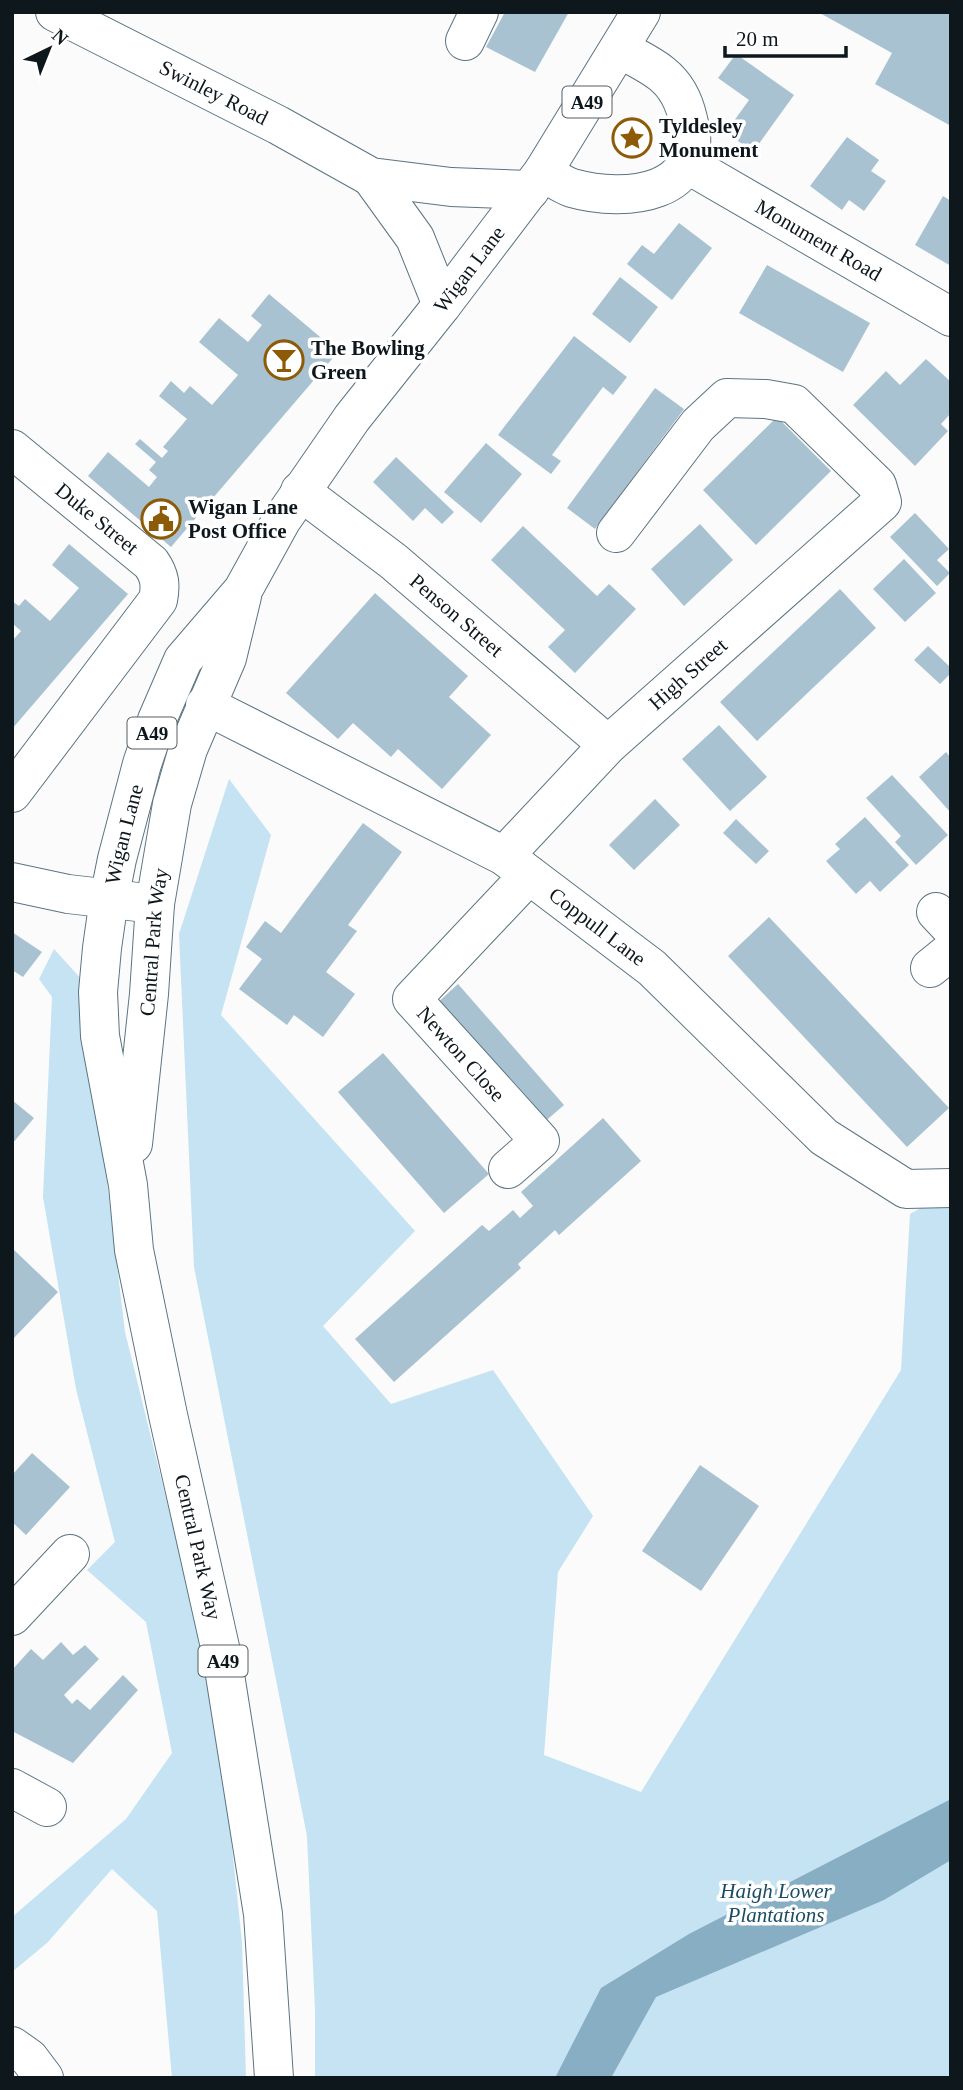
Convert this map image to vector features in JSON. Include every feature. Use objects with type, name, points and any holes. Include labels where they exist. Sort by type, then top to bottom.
[{"type":"main road","name":"Swinley Road","points":[[55,12],[278,125],[372,177],[451,187],[537,181]]},
{"type":"main road","name":"Wigan Lane","points":[[109,899],[142,764],[170,687],[183,660],[243,590],[300,491],[352,418],[537,181],[621,49],[641,12]]},
{"type":"main road","points":[[537,181],[612,195],[643,194],[666,186],[687,164],[693,149],[682,97],[663,75],[621,49]]},
{"type":"main road","name":"Monument Road","points":[[687,164],[951,317]]},
{"type":"main road","name":"Swinley Road","points":[[372,177],[415,238],[442,305]]},
{"type":"main road","name":"High Street","points":[[517,865],[608,745],[882,502],[877,485],[793,404],[766,398],[727,398],[698,425],[616,533]]},
{"type":"main road","name":"Duke Street","points":[[12,449],[150,563],[158,573],[161,588],[158,600],[12,793]]},
{"type":"main road","name":"Penson Street","points":[[300,491],[393,561],[608,745]]},
{"type":"main road","name":"Wigan Lane","points":[[205,705],[227,658],[243,590]]},
{"type":"main road","name":"Coppull Lane","points":[[205,705],[517,865],[652,968],[824,1137],[906,1189],[951,1188]]},
{"type":"main road","name":"Central Park Way","points":[[128,1185],[145,1039],[155,904],[172,804],[205,705]]},
{"type":"main road","name":"Newton Close","points":[[508,1169],[540,1141],[412,999],[517,865]]},
{"type":"main road","points":[[12,882],[68,894],[155,904]]},
{"type":"main road","name":"Central Park Way","points":[[109,899],[99,981],[100,1036],[128,1185],[134,1251],[222,1657],[235,1732],[263,1914],[274,2078]]},
{"type":"main road","points":[[12,1616],[70,1554]]},
{"type":"main road","points":[[12,1788],[47,1807]]},
{"type":"main road","points":[[12,2046],[29,2058],[44,2078]]},
{"type":"green space","name":"Haigh Lower Plantations","points":[[229,779],[271,835],[221,1015],[415,1231],[323,1326],[391,1404],[493,1370],[593,1516],[558,1572],[544,1755],[641,1792],[901,1370],[910,1214],[951,1191],[951,2078],[315,2078],[315,2011],[307,1836],[194,1267],[179,934]]},
{"type":"green space","points":[[54,949],[83,981],[125,1332],[190,1595],[224,1772],[242,1942],[246,2078],[172,2078],[157,1911],[112,1869],[47,1943],[12,1972],[12,1917],[126,1819],[172,1753],[146,1622],[87,1570],[115,1542],[76,1389],[43,1197],[52,997],[39,979]]},
{"type":"shaded area","points":[[951,1799],[951,1860],[884,1900],[656,1997],[611,2078],[555,2078],[601,1988],[689,1934]]},
{"type":"building","points":[[505,12],[569,12],[535,72],[486,47]]},
{"type":"building","points":[[818,12],[951,12],[951,126],[875,84],[892,53]]},
{"type":"building","points":[[736,54],[794,95],[753,152],[726,132],[749,100],[718,78]]},
{"type":"building","points":[[847,137],[879,160],[871,171],[886,181],[864,211],[849,200],[842,210],[810,186]]},
{"type":"building","points":[[943,196],[951,201],[951,266],[915,245]]},
{"type":"building","points":[[679,223],[712,248],[672,300],[627,264],[642,245],[654,254]]},
{"type":"building","points":[[767,265],[870,323],[843,372],[739,313]]},
{"type":"building","points":[[620,277],[658,307],[630,343],[592,314]]},
{"type":"building","points":[[269,294],[338,352],[171,547],[88,476],[108,452],[149,487],[157,477],[149,470],[156,462],[135,444],[140,439],[162,458],[168,451],[163,447],[187,419],[159,396],[171,381],[184,393],[190,386],[212,405],[238,375],[199,342],[219,318],[248,342],[262,325],[251,316]]},
{"type":"building","points":[[574,336],[627,377],[613,395],[603,387],[552,455],[561,461],[551,474],[498,435]]},
{"type":"building","points":[[926,359],[951,382],[951,413],[941,424],[948,431],[915,466],[853,405],[886,371],[900,385]]},
{"type":"building","points":[[655,388],[684,409],[595,529],[567,508]]},
{"type":"building","points":[[777,417],[831,471],[756,545],[703,490]]},
{"type":"building","points":[[486,443],[522,474],[481,523],[444,492]]},
{"type":"building","points":[[396,457],[454,512],[442,524],[425,508],[413,521],[373,482]]},
{"type":"building","points":[[915,513],[949,549],[937,560],[950,573],[937,586],[890,537]]},
{"type":"building","points":[[700,524],[733,560],[684,606],[651,569]]},
{"type":"building","points":[[523,526],[597,596],[609,584],[636,609],[575,673],[548,647],[565,630],[491,560]]},
{"type":"building","points":[[69,544],[128,594],[12,729],[12,641],[21,631],[12,623],[12,601],[19,606],[25,599],[50,621],[79,588],[52,565]]},
{"type":"building","points":[[904,559],[936,593],[905,622],[873,589]]},
{"type":"building","points":[[840,589],[876,628],[757,741],[720,702]]},
{"type":"building","points":[[375,593],[468,676],[449,697],[491,735],[442,789],[398,749],[391,757],[353,723],[338,739],[286,693]]},
{"type":"building","points":[[928,646],[951,668],[951,673],[940,684],[914,660]]},
{"type":"building","points":[[719,725],[767,777],[730,811],[682,759]]},
{"type":"building","points":[[946,752],[951,758],[951,813],[919,777]]},
{"type":"building","points":[[892,775],[948,835],[916,865],[895,842],[901,836],[866,798]]},
{"type":"building","points":[[655,799],[680,825],[634,870],[609,845]]},
{"type":"building","points":[[865,817],[909,865],[880,892],[870,881],[856,894],[826,861],[840,849],[835,844]]},
{"type":"building","points":[[736,819],[769,851],[756,864],[723,833]]},
{"type":"building","points":[[363,823],[402,852],[348,925],[357,931],[326,972],[355,994],[323,1037],[294,1015],[287,1025],[239,989],[262,959],[246,947],[265,921],[281,933]]},
{"type":"building","points":[[769,917],[949,1108],[907,1147],[728,956]]},
{"type":"building","points":[[12,932],[42,952],[23,977],[12,970]]},
{"type":"building","points":[[458,984],[564,1105],[541,1125],[435,1005]]},
{"type":"building","points":[[383,1053],[489,1174],[444,1213],[338,1092]]},
{"type":"building","points":[[12,1100],[34,1118],[12,1144]]},
{"type":"building","points":[[603,1118],[641,1161],[559,1235],[555,1230],[518,1264],[521,1268],[394,1382],[355,1339],[482,1225],[489,1231],[513,1210],[520,1218],[533,1206],[521,1192]]},
{"type":"building","points":[[12,1248],[58,1292],[12,1340]]},
{"type":"building","points":[[32,1453],[70,1487],[26,1535],[12,1522],[12,1475]]},
{"type":"building","points":[[700,1465],[759,1506],[701,1591],[642,1551]]},
{"type":"building","points":[[61,1642],[73,1655],[85,1645],[99,1659],[64,1695],[72,1704],[77,1699],[90,1710],[123,1675],[138,1690],[73,1763],[12,1731],[12,1670],[31,1649],[43,1660]]},
{"type":"place","name":"Tyldesley Monument","points":[[632,138]]},
{"type":"place","name":"The Bowling Green","points":[[284,360]]},
{"type":"place","name":"Wigan Lane Post Office","points":[[161,519]]}]
